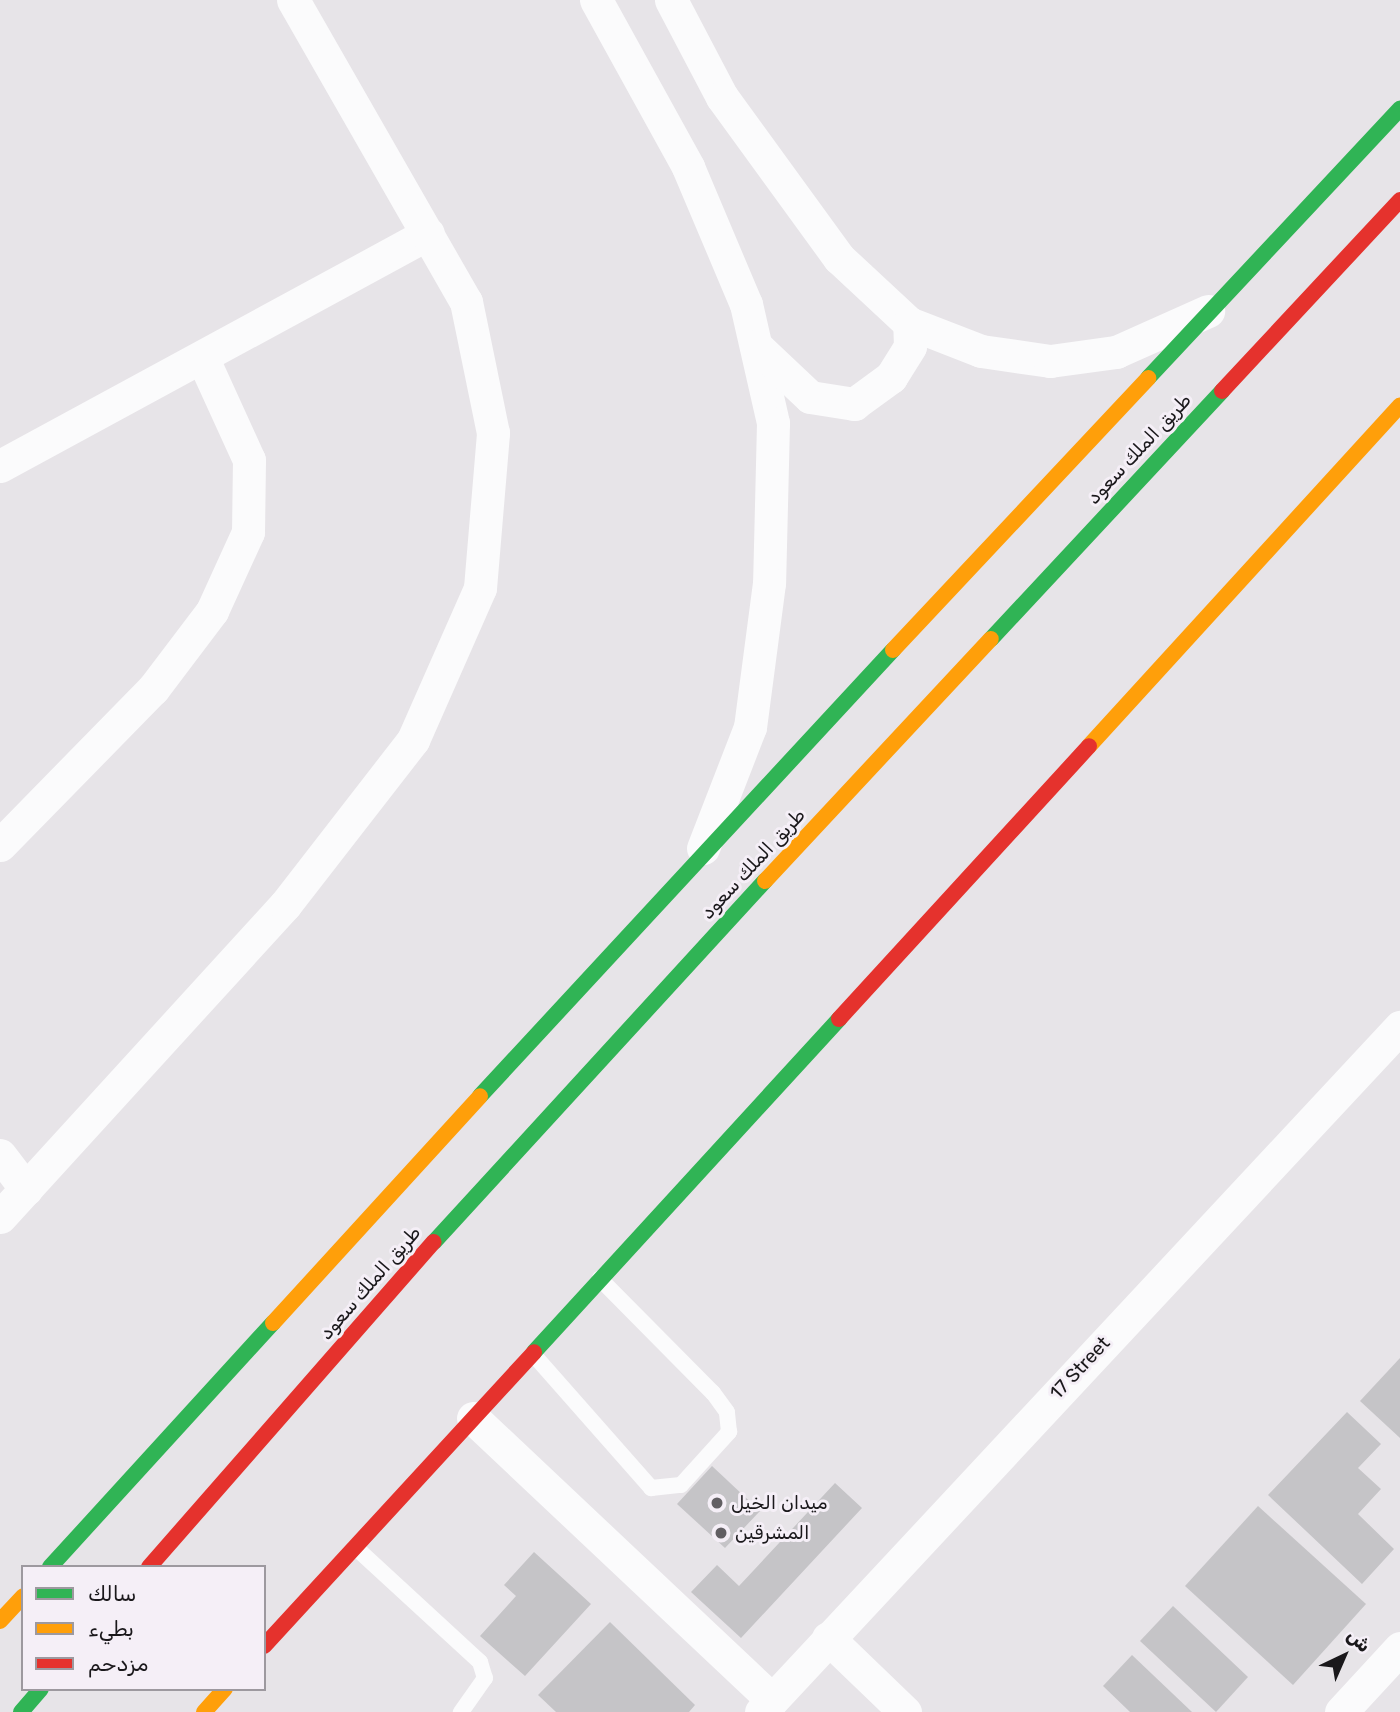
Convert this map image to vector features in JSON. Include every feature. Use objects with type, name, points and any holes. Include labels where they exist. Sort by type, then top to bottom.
[{"type":"main road","points":[[52,1565],[701,855],[1400,109]]},
{"type":"main road","name":"طريق الملك سعود","points":[[151,1565],[528,1136],[1400,200]]},
{"type":"main road","points":[[266,1644],[1400,406]]},
{"type":"main road","points":[[0,1621],[21,1598]]},
{"type":"main road","points":[[21,1712],[39,1691]]},
{"type":"main road","points":[[204,1712],[223,1691]]},
{"type":"street","points":[[0,1217],[285,905],[413,740],[480,588],[493,433],[466,302],[293,0]]},
{"type":"street","points":[[596,0],[688,167],[746,304],[774,423],[769,583],[750,727],[701,855]]},
{"type":"street","points":[[671,0],[722,97],[839,258],[909,323],[981,351],[1050,360],[1115,352],[1214,308]]},
{"type":"street","points":[[0,466],[428,234]]},
{"type":"street","points":[[756,346],[810,397],[854,404],[891,377],[910,346],[909,323]]},
{"type":"street","points":[[0,845],[153,689],[212,611],[248,532],[250,460],[202,357]]},
{"type":"street","name":"17 Street","points":[[767,1706],[1400,1027]]},
{"type":"street","points":[[0,1155],[26,1189]]},
{"type":"street","points":[[473,1418],[767,1706]]},
{"type":"street","points":[[828,1639],[905,1712]]},
{"type":"street","points":[[1341,1712],[1398,1654]]},
{"type":"lane","points":[[533,1354],[651,1488],[681,1485],[729,1432],[727,1412],[713,1393],[600,1279]]},
{"type":"lane","points":[[354,1546],[480,1662],[482,1686],[461,1712]]},
{"type":"building","points":[[1400,1358],[1400,1438],[1360,1401]]},
{"type":"building","points":[[1347,1412],[1381,1444],[1358,1468],[1381,1489],[1358,1514],[1394,1549],[1362,1584],[1268,1495]]},
{"type":"building","points":[[712,1466],[760,1511],[725,1548],[677,1504]]},
{"type":"building","points":[[835,1483],[862,1508],[741,1638],[691,1592],[717,1565],[739,1586]]},
{"type":"building","points":[[1258,1506],[1366,1604],[1293,1685],[1185,1586]]},
{"type":"building","points":[[534,1552],[591,1604],[525,1676],[480,1636],[516,1596],[504,1585]]},
{"type":"building","points":[[1173,1606],[1248,1677],[1216,1712],[1140,1641]]},
{"type":"building","points":[[610,1622],[695,1705],[689,1712],[556,1712],[538,1695]]},
{"type":"building","points":[[1132,1655],[1192,1712],[1130,1712],[1103,1686]]},
{"type":"traffic: fast","points":[[1148,378],[1400,109]]},
{"type":"traffic: fast","points":[[991,639],[1222,391]]},
{"type":"traffic: fast","points":[[480,1096],[893,650]]},
{"type":"traffic: fast","points":[[434,1242],[765,881]]},
{"type":"traffic: fast","points":[[534,1352],[839,1019]]},
{"type":"traffic: fast","points":[[52,1565],[273,1323]]},
{"type":"traffic: fast","points":[[21,1712],[39,1691]]},
{"type":"traffic: slow","points":[[893,650],[1148,378]]},
{"type":"traffic: slow","points":[[1089,746],[1400,406]]},
{"type":"traffic: slow","points":[[765,881],[991,639]]},
{"type":"traffic: slow","points":[[273,1323],[480,1096]]},
{"type":"traffic: slow","points":[[0,1621],[21,1598]]},
{"type":"traffic: slow","points":[[204,1712],[223,1691]]},
{"type":"traffic: jam","points":[[1222,391],[1400,200]]},
{"type":"traffic: jam","points":[[839,1019],[1089,746]]},
{"type":"traffic: jam","points":[[151,1565],[434,1242]]},
{"type":"traffic: jam","points":[[266,1644],[534,1352]]},
{"type":"place","name":"ميدان الخيل","points":[[717,1503]]},
{"type":"place","name":"المشرقين","points":[[721,1533]]}]
